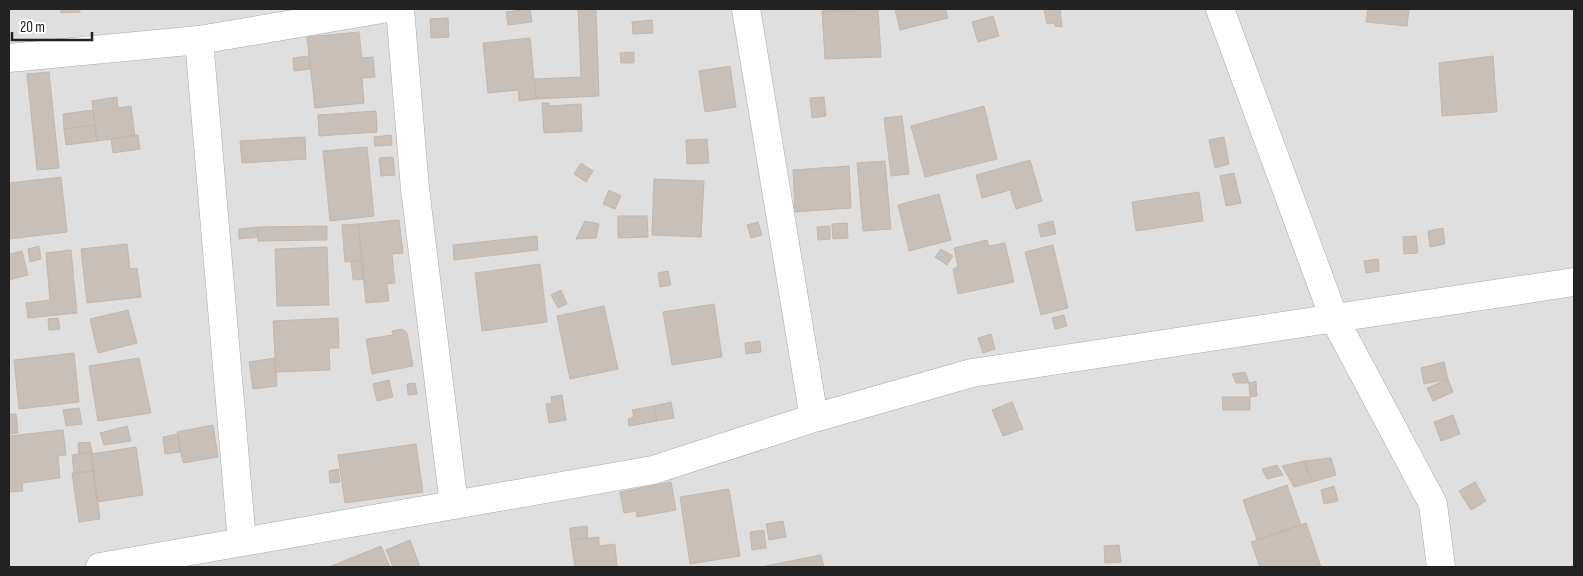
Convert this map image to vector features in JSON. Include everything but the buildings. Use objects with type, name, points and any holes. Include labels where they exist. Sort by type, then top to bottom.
[{"type":"street","points":[[9,58],[199,40],[382,9]]},
{"type":"street","points":[[400,9],[415,188],[454,505]]},
{"type":"street","points":[[746,9],[814,418]]},
{"type":"street","points":[[1220,9],[1334,318],[1433,504],[1442,567]]},
{"type":"street","points":[[199,40],[242,542]]},
{"type":"street","points":[[100,567],[653,470],[814,418],[972,373],[1574,282]]},
{"type":"shaded area","points":[[9,9],[1574,9],[1574,567],[9,567]]}]
